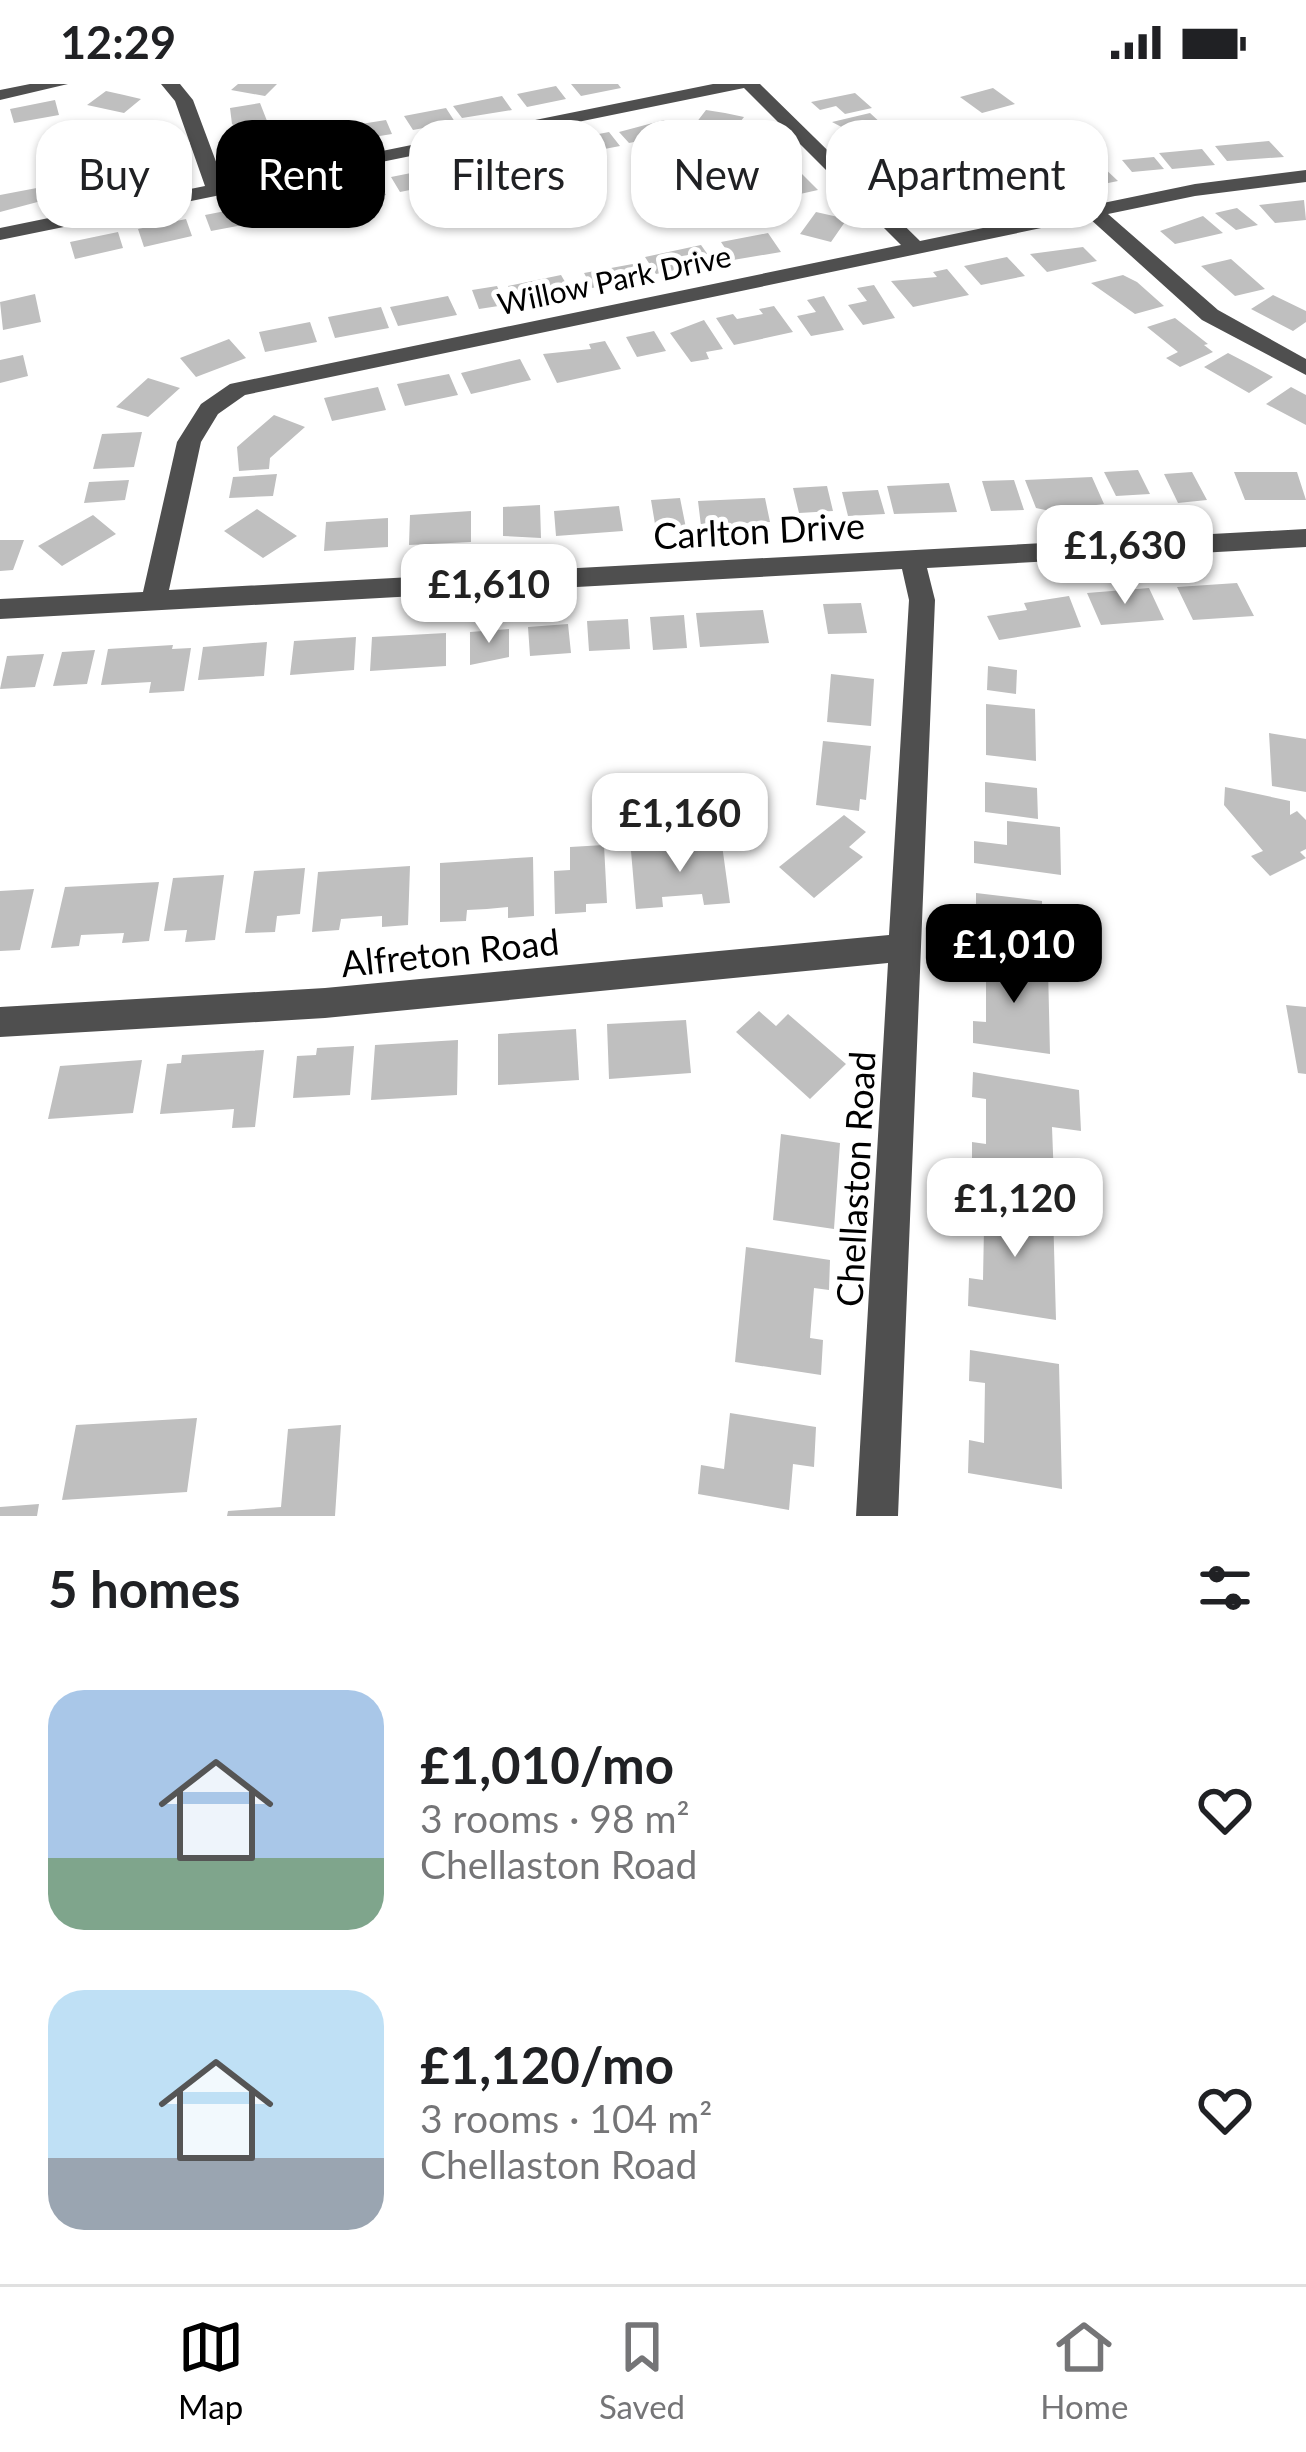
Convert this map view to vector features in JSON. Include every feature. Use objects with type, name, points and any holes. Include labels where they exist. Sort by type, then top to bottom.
[{"type":"street","points":[[0,95],[59,84]]},
{"type":"street","points":[[0,234],[216,189],[184,100],[170,84]]},
{"type":"street","points":[[385,155],[740,84]]},
{"type":"street","points":[[750,84],[915,247]]},
{"type":"street","name":"Willow Park Drive","points":[[1108,208],[1195,190],[1306,176]]},
{"type":"street","points":[[1108,224],[1210,315],[1306,368]]},
{"type":"street","name":"Willow Park Drive","points":[[154,600],[188,442],[209,409],[238,388],[1009,228]]},
{"type":"street","name":"Carlton Drive","points":[[0,610],[1306,538]]},
{"type":"street","name":"Chellaston Road","points":[[877,1516],[922,600],[912,559]]},
{"type":"street","name":"Alfreton Road","points":[[0,1022],[325,1003],[906,946]]},
{"type":"building","points":[[238,84],[277,84],[265,96],[231,90]]},
{"type":"building","points":[[571,84],[618,84],[621,88],[581,96]]},
{"type":"building","points":[[556,86],[566,99],[527,107],[517,94]]},
{"type":"building","points":[[993,88],[1015,104],[982,113],[960,97]]},
{"type":"building","points":[[106,91],[141,99],[124,113],[87,105]]},
{"type":"building","points":[[855,93],[872,108],[845,114],[836,106],[820,110],[811,102]]},
{"type":"building","points":[[502,96],[512,110],[462,118],[453,106]]},
{"type":"building","points":[[55,100],[59,115],[14,123],[10,109]]},
{"type":"building","points":[[260,103],[267,120],[232,120],[230,108]]},
{"type":"building","points":[[446,108],[454,120],[409,120],[409,124],[404,116]]},
{"type":"building","points":[[706,110],[744,117],[742,120],[698,120]]},
{"type":"building","points":[[870,113],[878,120],[840,120]]},
{"type":"building","points":[[631,129],[631,143],[629,143],[619,132]]},
{"type":"building","points":[[609,132],[620,146],[607,149]]},
{"type":"building","points":[[1269,141],[1284,157],[1227,161],[1215,146]]},
{"type":"building","points":[[1202,149],[1215,165],[1172,169],[1159,153]]},
{"type":"building","points":[[1154,157],[1164,169],[1132,172],[1122,160]]},
{"type":"building","points":[[409,173],[409,190],[400,192],[391,177]]},
{"type":"building","points":[[802,174],[818,190],[802,194]]},
{"type":"building","points":[[36,188],[36,202],[0,212],[0,195]]},
{"type":"building","points":[[1304,200],[1306,220],[1275,223],[1259,205]]},
{"type":"building","points":[[1237,208],[1258,225],[1236,230],[1215,213]]},
{"type":"building","points":[[816,212],[826,214],[826,228],[841,228],[831,242],[800,234]]},
{"type":"building","points":[[216,213],[216,228],[227,228],[211,231],[205,215]]},
{"type":"building","points":[[1203,216],[1223,233],[1175,244],[1160,231]]},
{"type":"building","points":[[189,228],[192,236],[144,247],[138,229]]},
{"type":"building","points":[[118,232],[123,248],[75,259],[70,242]]},
{"type":"building","points":[[768,233],[781,252],[733,260],[721,242]]},
{"type":"building","points":[[701,245],[713,262],[656,274],[645,257]]},
{"type":"building","points":[[1083,247],[1097,261],[1047,272],[1030,254]]},
{"type":"building","points":[[1007,257],[1025,276],[981,285],[964,266]]},
{"type":"building","points":[[1231,259],[1265,289],[1235,296],[1201,266]]},
{"type":"building","points":[[638,263],[647,277],[592,288],[584,273]]},
{"type":"building","points":[[947,269],[969,295],[913,307],[891,281],[937,277],[933,272]]},
{"type":"building","points":[[561,275],[571,292],[517,303],[508,286]]},
{"type":"building","points":[[1123,275],[1164,306],[1135,314],[1091,283]]},
{"type":"building","points":[[874,285],[895,318],[863,325],[848,305],[867,301],[857,288]]},
{"type":"building","points":[[497,286],[505,305],[479,309],[472,290]]},
{"type":"building","points":[[35,294],[41,322],[3,330],[0,302]]},
{"type":"building","points":[[1273,295],[1306,311],[1306,322],[1293,331],[1251,309]]},
{"type":"building","points":[[448,296],[457,315],[398,326],[390,307]]},
{"type":"building","points":[[824,296],[844,330],[811,336],[797,316],[816,312],[807,300]]},
{"type":"building","points":[[774,306],[793,332],[734,345],[716,318],[763,314],[759,309]]},
{"type":"building","points":[[381,307],[389,328],[335,338],[328,317]]},
{"type":"building","points":[[1175,318],[1213,352],[1180,367],[1166,358],[1178,352],[1147,327]]},
{"type":"building","points":[[704,320],[723,349],[706,352],[709,359],[691,362],[670,333]]},
{"type":"building","points":[[310,322],[317,342],[265,352],[259,332]]},
{"type":"building","points":[[654,331],[666,351],[637,357],[626,337]]},
{"type":"building","points":[[229,339],[246,358],[196,377],[180,358]]},
{"type":"building","points":[[605,341],[621,369],[557,383],[543,354],[591,349],[589,344]]},
{"type":"building","points":[[1228,353],[1273,377],[1249,393],[1204,367]]},
{"type":"building","points":[[23,355],[28,376],[0,383],[0,360]]},
{"type":"building","points":[[520,359],[531,380],[471,394],[461,373]]},
{"type":"building","points":[[449,374],[458,395],[405,406],[397,384]]},
{"type":"building","points":[[148,378],[180,388],[148,417],[116,407]]},
{"type":"building","points":[[378,387],[386,410],[332,421],[324,398]]},
{"type":"building","points":[[1291,387],[1306,395],[1306,425],[1266,404]]},
{"type":"building","points":[[274,415],[305,427],[270,458],[269,469],[239,471],[237,447]]},
{"type":"building","points":[[142,432],[134,467],[93,469],[102,434]]},
{"type":"building","points":[[1138,470],[1150,494],[1116,496],[1104,472]]},
{"type":"building","points":[[1192,472],[1207,500],[1178,503],[1164,474]]},
{"type":"building","points":[[1234,472],[1297,472],[1306,500],[1245,500]]},
{"type":"building","points":[[277,474],[273,496],[229,498],[233,477]]},
{"type":"building","points":[[1092,477],[1104,504],[1050,511],[1036,508],[1025,480]]},
{"type":"building","points":[[129,480],[125,500],[84,503],[89,482]]},
{"type":"building","points":[[1014,480],[1024,510],[991,511],[982,481]]},
{"type":"building","points":[[949,483],[957,512],[894,514],[887,486]]},
{"type":"building","points":[[827,486],[833,511],[799,513],[793,488]]},
{"type":"building","points":[[878,490],[885,514],[848,516],[842,492]]},
{"type":"building","points":[[680,498],[686,528],[656,530],[651,500]]},
{"type":"building","points":[[765,498],[770,522],[701,526],[698,501]]},
{"type":"building","points":[[540,505],[541,538],[503,536],[503,507]]},
{"type":"building","points":[[619,506],[623,531],[556,536],[554,511]]},
{"type":"building","points":[[257,509],[297,536],[263,558],[224,531]]},
{"type":"building","points":[[471,511],[471,542],[409,545],[410,515]]},
{"type":"building","points":[[93,515],[116,534],[62,566],[38,546]]},
{"type":"building","points":[[388,518],[388,547],[324,551],[326,522]]},
{"type":"building","points":[[0,540],[24,540],[13,570],[0,571]]},
{"type":"building","points":[[1237,583],[1254,616],[1193,620],[1177,587]]},
{"type":"building","points":[[1149,588],[1164,620],[1101,625],[1087,593]]},
{"type":"building","points":[[1069,596],[1081,627],[999,640],[987,616],[1027,610],[1024,603]]},
{"type":"building","points":[[861,603],[867,633],[828,634],[823,604]]},
{"type":"building","points":[[763,610],[769,643],[700,647],[696,613]]},
{"type":"building","points":[[684,615],[687,648],[653,650],[650,617]]},
{"type":"building","points":[[628,619],[630,649],[589,651],[587,621]]},
{"type":"building","points":[[568,624],[571,653],[530,656],[528,627]]},
{"type":"building","points":[[509,629],[509,657],[470,665],[470,632]]},
{"type":"building","points":[[446,633],[446,666],[370,671],[372,637]]},
{"type":"building","points":[[356,637],[354,670],[290,675],[294,641]]},
{"type":"building","points":[[267,642],[264,676],[198,680],[203,647]]},
{"type":"building","points":[[173,645],[172,649],[191,648],[184,691],[149,693],[151,682],[101,685],[108,649]]},
{"type":"building","points":[[95,650],[87,684],[53,686],[62,652]]},
{"type":"building","points":[[44,654],[35,687],[0,689],[7,656]]},
{"type":"building","points":[[988,666],[1017,670],[1016,694],[987,690]]},
{"type":"building","points":[[831,674],[874,679],[871,726],[827,722]]},
{"type":"building","points":[[986,704],[1035,709],[1036,761],[986,755]]},
{"type":"building","points":[[1269,733],[1306,739],[1306,792],[1272,786]]},
{"type":"building","points":[[823,741],[871,746],[866,800],[860,799],[859,811],[816,805]]},
{"type":"building","points":[[985,782],[1037,788],[1038,819],[985,812]]},
{"type":"building","points":[[1225,787],[1290,801],[1290,815],[1297,811],[1306,820],[1306,849],[1300,852],[1306,858],[1270,876],[1251,856],[1263,851],[1224,805]]},
{"type":"building","points":[[844,815],[866,832],[849,847],[863,857],[814,898],[779,867]]},
{"type":"building","points":[[1007,821],[1060,827],[1061,875],[974,863],[974,841],[1007,845]]},
{"type":"building","points":[[604,845],[607,903],[586,904],[586,912],[555,914],[554,871],[570,870],[570,847]]},
{"type":"building","points":[[722,845],[730,903],[704,905],[702,894],[662,897],[663,907],[636,909],[631,851]]},
{"type":"building","points":[[533,857],[534,916],[508,918],[508,907],[467,910],[466,921],[440,922],[440,863]]},
{"type":"building","points":[[410,866],[408,925],[382,927],[382,916],[341,919],[339,930],[312,932],[318,872]]},
{"type":"building","points":[[305,868],[300,914],[277,916],[275,932],[245,933],[254,871]]},
{"type":"building","points":[[224,875],[215,940],[185,942],[187,930],[164,931],[173,878]]},
{"type":"building","points":[[159,882],[149,941],[122,943],[124,933],[81,935],[79,946],[51,948],[65,887]]},
{"type":"building","points":[[34,889],[20,950],[0,951],[0,891]]},
{"type":"building","points":[[976,893],[1042,901],[1043,956],[990,948],[990,919],[976,917]]},
{"type":"building","points":[[974,958],[1048,968],[1050,1054],[973,1043],[973,1021],[986,1022],[986,982],[974,979]]},
{"type":"building","points":[[1286,1005],[1306,1007],[1306,1074],[1298,1073]]},
{"type":"building","points":[[759,1011],[776,1026],[788,1014],[846,1064],[810,1099],[736,1032]]},
{"type":"building","points":[[686,1020],[691,1073],[609,1079],[607,1024]]},
{"type":"building","points":[[576,1029],[579,1080],[498,1085],[498,1034]]},
{"type":"building","points":[[458,1040],[457,1095],[371,1100],[375,1045]]},
{"type":"building","points":[[354,1046],[350,1095],[293,1098],[297,1056],[316,1055],[317,1048]]},
{"type":"building","points":[[264,1050],[255,1127],[232,1128],[234,1109],[160,1114],[167,1064],[181,1063],[182,1055]]},
{"type":"building","points":[[142,1060],[133,1113],[48,1119],[60,1066]]},
{"type":"building","points":[[973,1072],[1079,1090],[1081,1131],[1052,1127],[1054,1180],[972,1168],[972,1142],[986,1144],[986,1099],[972,1097]]},
{"type":"building","points":[[781,1134],[840,1143],[834,1229],[773,1220]]},
{"type":"building","points":[[970,1198],[1053,1211],[1056,1320],[968,1306],[969,1278],[983,1280],[984,1228],[969,1226]]},
{"type":"building","points":[[746,1247],[830,1260],[829,1290],[814,1288],[810,1338],[823,1340],[821,1375],[735,1362]]},
{"type":"building","points":[[970,1350],[1059,1364],[1062,1489],[968,1473],[969,1440],[984,1443],[985,1383],[969,1381]]},
{"type":"building","points":[[730,1413],[816,1427],[814,1467],[793,1464],[789,1510],[698,1494],[701,1465],[724,1469]]},
{"type":"building","points":[[197,1418],[187,1492],[62,1500],[76,1425]]},
{"type":"building","points":[[341,1425],[335,1516],[227,1516],[228,1511],[281,1507],[288,1429]]},
{"type":"building","points":[[39,1504],[37,1516],[0,1516],[0,1507]]}]
